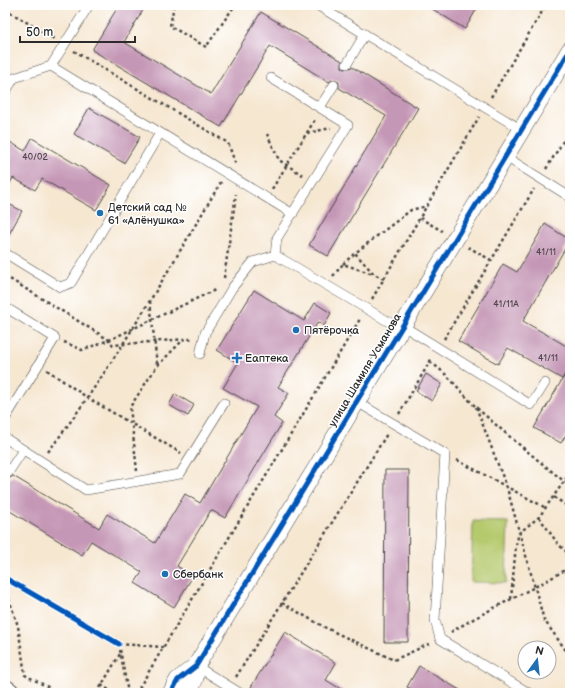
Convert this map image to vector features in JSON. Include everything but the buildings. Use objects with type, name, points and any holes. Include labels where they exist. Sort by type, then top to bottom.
[{"type":"street","name":"улица Шамиля Усманова","points":[[171,693],[178,680],[196,666],[570,50]]},
{"type":"street","name":"улица Шамиля Усманова","points":[[189,693],[195,678],[196,666]]},
{"type":"lane","points":[[5,93],[14,78],[51,66],[89,5]]},
{"type":"lane","points":[[317,5],[522,130]]},
{"type":"lane","points":[[347,64],[364,34]]},
{"type":"lane","points":[[51,66],[293,214]]},
{"type":"lane","points":[[271,78],[348,125],[278,238],[275,255]]},
{"type":"lane","points":[[321,108],[334,85]]},
{"type":"lane","points":[[5,253],[60,286],[71,283],[160,133]]},
{"type":"lane","points":[[506,157],[570,197]]},
{"type":"lane","points":[[200,354],[204,338],[213,317],[232,288],[252,262],[275,255],[366,310],[438,348],[531,405],[545,383]]},
{"type":"lane","points":[[5,307],[55,338],[5,419]]},
{"type":"lane","points":[[357,402],[445,454],[435,620],[437,632],[440,639],[529,693]]},
{"type":"lane","points":[[5,438],[86,490],[180,474],[224,403]]},
{"type":"lane","points":[[8,473],[23,450]]},
{"type":"lane","points":[[196,666],[240,693]]},
{"type":"path","points":[[174,5],[170,26],[206,47],[235,5]]},
{"type":"path","points":[[136,693],[366,310],[546,5]]},
{"type":"path","points":[[5,9],[64,46],[228,143],[238,170]]},
{"type":"path","points":[[266,198],[321,108]]},
{"type":"path","points":[[306,134],[348,125]]},
{"type":"path","points":[[240,693],[235,678],[393,424],[570,130]]},
{"type":"path","points":[[267,134],[279,160],[313,181]]},
{"type":"path","points":[[41,461],[88,398],[123,345],[227,174]]},
{"type":"path","points":[[55,338],[82,350],[132,330],[223,286],[238,180]]},
{"type":"path","points":[[325,285],[343,264],[355,253],[411,210],[427,205]]},
{"type":"path","points":[[355,253],[374,274]]},
{"type":"path","points":[[343,264],[374,274],[384,279]]},
{"type":"path","points":[[5,276],[109,340],[113,345],[204,338]]},
{"type":"path","points":[[150,300],[157,366]]},
{"type":"path","points":[[139,481],[130,407],[157,366],[184,339]]},
{"type":"path","points":[[430,362],[444,372],[476,407],[565,482],[570,482]]},
{"type":"path","points":[[39,364],[88,398],[189,459]]},
{"type":"path","points":[[476,407],[507,488],[544,620],[570,656]]},
{"type":"path","points":[[445,454],[546,508]]},
{"type":"path","points":[[511,599],[516,545],[519,532],[539,517],[570,473]]},
{"type":"path","points":[[554,497],[570,508]]},
{"type":"path","points":[[539,517],[558,544],[570,555]]},
{"type":"path","points":[[5,578],[119,644],[163,647]]},
{"type":"path","points":[[5,587],[18,626],[25,675],[48,688],[52,693]]},
{"type":"path","points":[[119,644],[128,693]]},
{"type":"path","points":[[97,693],[121,653]]},
{"type":"path","points":[[101,686],[114,693]]},
{"type":"green space","points":[[473,521],[508,522],[506,583],[471,582]]},
{"type":"cycle path","points":[[171,693],[178,680],[196,666],[570,50]]},
{"type":"cycle path","points":[[5,578],[119,644]]},
{"type":"place","name":"Детский сад № 61 «Алёнушка»","points":[[100,213]]},
{"type":"place","name":"Пятёрочка","points":[[296,330]]},
{"type":"place","name":"Еаптека","points":[[237,358]]},
{"type":"place","name":"Сбербанк","points":[[165,574]]}]
